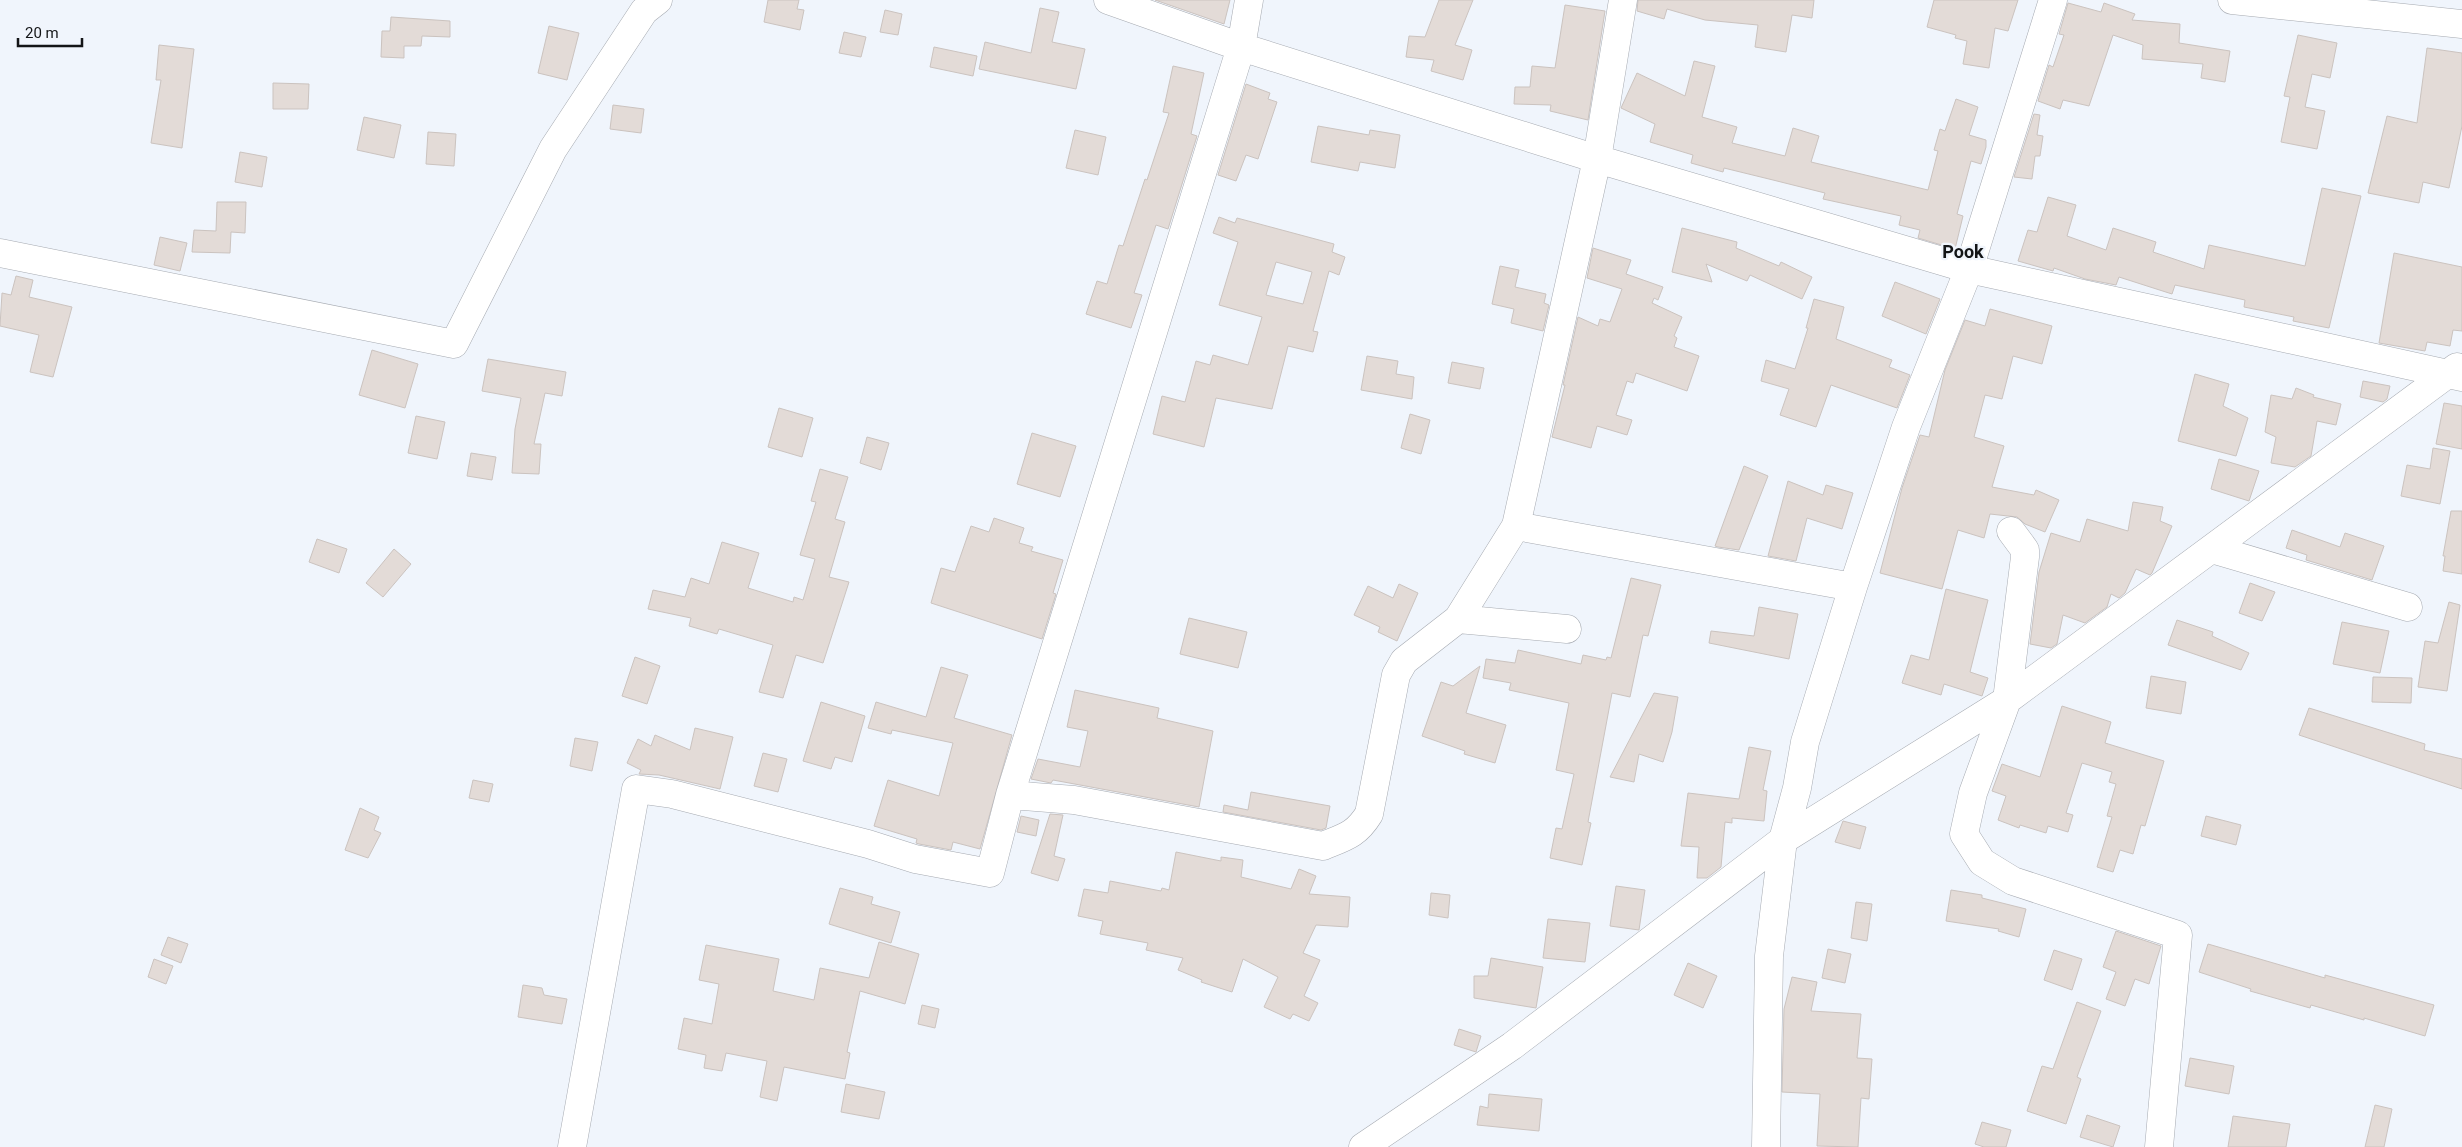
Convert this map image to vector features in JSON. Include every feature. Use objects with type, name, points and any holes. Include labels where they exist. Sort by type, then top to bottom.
[{"type":"street","points":[[0,253],[454,344],[553,149],[644,11],[658,0]]},
{"type":"street","points":[[1108,0],[1241,47],[1597,158],[1969,269],[2457,371]]},
{"type":"street","points":[[572,1147],[636,789],[672,794],[868,844],[915,859],[990,872],[1010,795],[1241,47],[1249,0]]},
{"type":"street","points":[[1010,795],[1074,800],[1323,846],[1347,837],[1359,830],[1369,814],[1396,674],[1404,661],[1458,619],[1516,526],[1597,158],[1623,0]]},
{"type":"street","points":[[1766,1147],[1769,956],[1783,840],[1797,788],[1805,742],[1853,587],[1906,427],[1969,269],[2053,0]]},
{"type":"street","points":[[2232,0],[2462,24]]},
{"type":"street","points":[[1365,1146],[1512,1046],[1783,840],[2007,700],[2457,371]]},
{"type":"street","points":[[1516,526],[1853,587]]},
{"type":"street","points":[[2011,531],[2025,550],[2025,557],[2007,700],[1974,793],[1964,834],[1982,862],[2013,881],[2178,935],[2159,1147]]},
{"type":"street","points":[[2212,549],[2408,607]]},
{"type":"street","points":[[1458,619],[1567,629]]},
{"type":"building","points":[[768,0],[799,0],[797,9],[804,10],[800,30],[764,22]]},
{"type":"building","points":[[1155,0],[1230,0],[1224,24]]},
{"type":"building","points":[[1439,0],[1473,0],[1455,45],[1472,50],[1463,80],[1431,71],[1434,60],[1406,57],[1409,36],[1425,37]]},
{"type":"building","points":[[1638,0],[1814,0],[1812,18],[1792,15],[1786,52],[1755,47],[1758,25],[1705,20],[1667,9],[1664,19],[1637,11]]},
{"type":"building","points":[[1934,0],[2018,0],[2008,31],[1995,28],[1989,68],[1963,64],[1967,41],[1955,38],[1956,35],[1927,27]]},
{"type":"building","points":[[2068,3],[2101,12],[2104,3],[2135,14],[2132,20],[2180,24],[2179,43],[2230,51],[2225,82],[2201,78],[2203,64],[2142,59],[2143,45],[2113,35],[2089,106],[2063,100],[2060,109],[2038,101],[2049,65],[2053,67],[2064,35],[2059,34]]},
{"type":"building","points":[[1565,5],[1605,11],[1588,120],[1550,111],[1551,105],[1514,104],[1515,87],[1530,87],[1532,66],[1555,68]]},
{"type":"building","points":[[1040,8],[1059,12],[1052,42],[1085,49],[1076,89],[979,69],[985,42],[1031,53]]},
{"type":"building","points":[[885,10],[902,14],[898,35],[880,32]]},
{"type":"building","points":[[391,17],[450,21],[450,37],[422,36],[421,46],[404,46],[404,58],[381,57],[382,31],[390,31]]},
{"type":"building","points":[[549,26],[579,33],[567,80],[538,73]]},
{"type":"building","points":[[844,32],[866,37],[861,57],[839,53]]},
{"type":"building","points":[[2298,35],[2337,43],[2330,78],[2312,74],[2305,107],[2325,111],[2317,149],[2281,142],[2290,97],[2284,96]]},
{"type":"building","points":[[159,45],[194,49],[182,148],[151,143],[161,80],[156,80]]},
{"type":"building","points":[[934,47],[977,56],[973,76],[930,67]]},
{"type":"building","points":[[2427,48],[2462,53],[2462,126],[2449,188],[2423,182],[2419,203],[2368,193],[2387,116],[2417,123]]},
{"type":"building","points":[[1694,61],[1715,66],[1702,117],[1737,127],[1732,143],[1785,156],[1793,128],[1819,136],[1811,162],[1928,190],[1938,151],[1934,150],[1940,129],[1945,131],[1956,99],[1978,107],[1969,135],[1986,140],[1986,147],[1981,164],[1971,161],[1957,214],[1963,216],[1955,249],[1918,238],[1920,230],[1899,225],[1901,216],[1823,199],[1825,193],[1724,168],[1723,172],[1691,163],[1693,155],[1650,142],[1655,124],[1621,108],[1637,73],[1685,96]]},
{"type":"building","points":[[1173,66],[1204,73],[1191,134],[1197,136],[1168,229],[1156,225],[1134,293],[1142,295],[1131,328],[1086,314],[1097,281],[1107,284],[1119,245],[1123,246],[1145,179],[1147,180],[1169,113],[1163,112]]},
{"type":"building","points":[[273,83],[309,84],[308,109],[273,109]]},
{"type":"building","points":[[1246,84],[1270,93],[1268,99],[1277,102],[1258,159],[1246,155],[1236,181],[1218,175]]},
{"type":"building","points":[[613,105],[644,109],[641,133],[610,129]]},
{"type":"building","points":[[2034,114],[2040,115],[2037,135],[2043,136],[2040,156],[2035,156],[2032,179],[2014,177]]},
{"type":"building","points":[[364,117],[401,125],[394,158],[357,150]]},
{"type":"building","points":[[1318,126],[1369,135],[1370,130],[1400,135],[1395,168],[1360,162],[1358,171],[1311,162]]},
{"type":"building","points":[[1075,130],[1106,137],[1098,175],[1066,168]]},
{"type":"building","points":[[428,132],[456,134],[454,166],[426,164]]},
{"type":"building","points":[[240,152],[267,157],[262,187],[235,182]]},
{"type":"building","points":[[2322,188],[2361,196],[2329,328],[2293,321],[2294,317],[2244,307],[2245,300],[2175,285],[2172,294],[2119,277],[2116,285],[2085,279],[2054,268],[2053,271],[2018,261],[2028,230],[2037,232],[2048,197],[2076,205],[2067,236],[2106,250],[2113,228],[2156,242],[2153,252],[2204,269],[2209,245],[2305,266]]},
{"type":"building","points":[[217,202],[246,202],[245,233],[231,232],[230,253],[192,252],[194,230],[216,231]]},
{"type":"building","points":[[1219,217],[1235,223],[1237,218],[1334,244],[1332,252],[1345,257],[1339,275],[1329,271],[1313,331],[1318,332],[1313,352],[1288,346],[1272,409],[1216,398],[1204,447],[1153,434],[1162,396],[1185,402],[1196,361],[1210,365],[1213,355],[1248,365],[1262,317],[1219,305],[1238,242],[1213,233]],"holes":[[[1276,262],[1312,272],[1303,304],[1266,295]]]},
{"type":"building","points":[[1682,228],[1737,242],[1736,248],[1779,266],[1781,262],[1812,277],[1802,299],[1750,275],[1747,281],[1706,264],[1712,282],[1672,272]]},
{"type":"building","points":[[160,237],[187,243],[180,271],[154,265]]},
{"type":"building","points":[[1593,248],[1631,260],[1626,274],[1663,287],[1658,300],[1654,298],[1652,303],[1682,317],[1674,336],[1677,338],[1674,347],[1699,356],[1687,391],[1636,373],[1633,383],[1627,381],[1616,415],[1632,420],[1627,435],[1597,426],[1591,448],[1552,437],[1565,385],[1563,385],[1578,317],[1598,326],[1600,319],[1610,322],[1622,289],[1587,278]]},
{"type":"building","points":[[2394,253],[2462,267],[2462,331],[2453,330],[2450,346],[2427,342],[2425,351],[2379,343]]},
{"type":"building","points":[[1500,266],[1519,270],[1515,287],[1546,294],[1544,303],[1549,305],[1543,331],[1511,323],[1514,309],[1492,304]]},
{"type":"building","points":[[16,276],[33,280],[29,297],[72,307],[53,377],[30,372],[39,335],[0,326],[2,293],[11,295]]},
{"type":"building","points":[[1895,282],[1940,299],[1926,334],[1882,316]]},
{"type":"building","points":[[1814,299],[1844,307],[1836,339],[1892,360],[1889,367],[1910,375],[1897,408],[1831,385],[1816,427],[1780,415],[1789,389],[1761,381],[1766,360],[1795,369],[1808,328],[1806,328]]},
{"type":"building","points":[[1990,309],[2052,326],[2042,364],[2013,356],[2002,399],[1985,395],[1974,437],[2004,446],[1992,487],[2034,495],[2036,490],[2059,500],[2045,532],[2025,524],[2017,517],[1990,514],[1984,538],[1958,530],[1942,589],[1880,573],[1902,488],[1920,435],[1929,437],[1945,370],[1965,320],[1985,326]]},
{"type":"building","points":[[372,350],[418,364],[405,408],[359,395]]},
{"type":"building","points":[[1367,356],[1398,361],[1396,374],[1414,377],[1412,399],[1361,390]]},
{"type":"building","points":[[488,359],[566,372],[562,396],[545,393],[534,444],[541,444],[539,474],[512,473],[515,429],[521,398],[482,391]]},
{"type":"building","points":[[1452,362],[1484,368],[1480,389],[1448,383]]},
{"type":"building","points":[[2195,374],[2229,384],[2223,406],[2248,418],[2236,456],[2178,441]]},
{"type":"building","points":[[2363,381],[2390,386],[2387,399],[2383,402],[2360,397]]},
{"type":"building","points":[[2296,388],[2314,395],[2313,397],[2341,404],[2336,425],[2317,421],[2311,456],[2295,467],[2271,463],[2276,437],[2265,432],[2271,395],[2292,399]]},
{"type":"building","points":[[2444,403],[2462,406],[2462,449],[2436,444]]},
{"type":"building","points":[[779,408],[813,418],[802,457],[768,447]]},
{"type":"building","points":[[1410,414],[1430,420],[1421,454],[1401,448]]},
{"type":"building","points":[[416,416],[445,422],[437,459],[408,453]]},
{"type":"building","points":[[1032,433],[1076,446],[1060,497],[1017,484]]},
{"type":"building","points":[[867,437],[889,443],[881,470],[860,463]]},
{"type":"building","points":[[2433,448],[2450,451],[2440,504],[2401,496],[2407,465],[2430,469]]},
{"type":"building","points":[[471,453],[496,457],[492,480],[467,476]]},
{"type":"building","points":[[2219,459],[2259,471],[2249,501],[2211,489]]},
{"type":"building","points":[[1744,466],[1768,476],[1739,550],[1715,546]]},
{"type":"building","points":[[820,469],[848,477],[835,519],[845,522],[829,577],[849,582],[823,663],[796,655],[783,698],[759,692],[773,645],[719,629],[717,634],[689,626],[691,618],[648,609],[653,590],[685,597],[691,578],[709,584],[722,542],[759,553],[748,588],[793,602],[794,597],[803,600],[815,559],[800,555],[816,502],[811,501]]},
{"type":"building","points":[[1788,481],[1823,495],[1826,485],[1853,493],[1842,529],[1807,518],[1796,561],[1768,556]]},
{"type":"building","points":[[2133,502],[2163,507],[2160,521],[2172,526],[2152,573],[2150,575],[2136,569],[2125,593],[2119,598],[2111,594],[2107,607],[2085,623],[2063,615],[2057,644],[2051,648],[2030,644],[2039,572],[2051,533],[2080,542],[2087,519],[2128,531]]},
{"type":"building","points":[[2451,511],[2462,511],[2462,574],[2443,571],[2445,556],[2443,556]]},
{"type":"building","points":[[994,518],[1024,528],[1019,543],[1033,547],[1031,551],[1063,560],[1053,593],[1056,594],[1042,639],[931,603],[941,568],[955,572],[971,526],[989,532]]},
{"type":"building","points":[[2292,530],[2340,547],[2345,533],[2384,546],[2372,580],[2306,560],[2307,555],[2286,548]]},
{"type":"building","points":[[317,539],[347,549],[339,573],[309,562]]},
{"type":"building","points":[[394,549],[411,564],[383,597],[366,583]]},
{"type":"building","points":[[1631,578],[1661,585],[1648,636],[1643,635],[1630,697],[1612,693],[1588,822],[1591,823],[1582,865],[1550,858],[1556,828],[1562,829],[1574,774],[1556,770],[1569,703],[1509,690],[1511,683],[1483,678],[1486,659],[1515,663],[1518,650],[1581,664],[1583,655],[1606,660],[1607,657],[1611,658]]},
{"type":"building","points":[[2250,583],[2275,592],[2262,621],[2239,613]]},
{"type":"building","points":[[1399,584],[1418,593],[1397,641],[1378,632],[1380,627],[1354,615],[1368,586],[1393,598]]},
{"type":"building","points":[[1946,589],[1988,600],[1970,672],[1988,678],[1982,696],[1944,684],[1941,695],[1902,683],[1911,655],[1929,660]]},
{"type":"building","points":[[2449,602],[2460,605],[2447,691],[2418,687],[2425,641],[2438,643]]},
{"type":"building","points":[[1759,607],[1798,614],[1789,659],[1709,643],[1711,631],[1754,636]]},
{"type":"building","points":[[1189,618],[1247,632],[1238,668],[1180,654]]},
{"type":"building","points":[[2177,620],[2213,632],[2212,636],[2249,653],[2241,670],[2168,645]]},
{"type":"building","points":[[2342,622],[2389,631],[2380,673],[2333,664]]},
{"type":"building","points":[[635,657],[660,666],[647,704],[622,696]]},
{"type":"building","points":[[1480,666],[1466,713],[1506,725],[1495,763],[1464,754],[1465,751],[1422,736],[1441,682],[1453,686]]},
{"type":"building","points":[[941,667],[968,675],[954,718],[1012,735],[980,849],[953,842],[951,850],[919,844],[916,843],[917,839],[874,826],[888,780],[939,796],[953,743],[892,730],[891,734],[868,728],[876,702],[926,717]]},
{"type":"building","points":[[2151,676],[2186,682],[2181,714],[2146,708]]},
{"type":"building","points":[[2373,677],[2412,678],[2411,703],[2372,702]]},
{"type":"building","points":[[1075,690],[1159,708],[1157,718],[1213,731],[1199,807],[1053,780],[1051,783],[1031,779],[1038,759],[1080,767],[1088,731],[1067,727]]},
{"type":"building","points":[[1654,693],[1678,697],[1672,732],[1663,762],[1639,754],[1634,782],[1610,777]]},
{"type":"building","points":[[821,702],[865,716],[852,762],[835,757],[831,769],[803,761]]},
{"type":"building","points":[[2062,706],[2111,722],[2105,743],[2164,761],[2145,826],[2141,825],[2133,854],[2120,850],[2113,872],[2097,867],[2112,817],[2107,816],[2116,784],[2109,782],[2112,772],[2082,763],[2066,813],[2073,815],[2068,832],[2048,826],[2046,833],[2020,825],[2019,828],[1998,820],[2006,796],[1992,791],[2002,764],[2040,777]]},
{"type":"building","points":[[2309,708],[2425,744],[2424,750],[2462,759],[2462,789],[2299,735]]},
{"type":"building","points":[[695,728],[733,737],[720,789],[659,775],[639,774],[641,770],[627,763],[638,739],[651,746],[655,735],[690,750]]},
{"type":"building","points":[[575,738],[598,742],[592,771],[570,766]]},
{"type":"building","points":[[1749,747],[1771,751],[1763,790],[1767,791],[1764,821],[1732,818],[1732,823],[1725,822],[1721,867],[1707,878],[1697,878],[1699,847],[1681,846],[1688,793],[1739,799]]},
{"type":"building","points":[[763,753],[787,759],[778,792],[754,786]]},
{"type":"building","points":[[473,780],[493,784],[489,802],[469,798]]},
{"type":"building","points":[[1251,792],[1330,806],[1326,828],[1321,830],[1223,812],[1224,805],[1248,810]]},
{"type":"building","points":[[360,808],[379,817],[374,830],[381,833],[368,858],[345,850]]},
{"type":"building","points":[[1050,814],[1063,815],[1054,856],[1065,859],[1058,881],[1031,873]]},
{"type":"building","points":[[1021,816],[1039,820],[1036,836],[1017,832]]},
{"type":"building","points":[[2206,816],[2241,825],[2236,845],[2201,836]]},
{"type":"building","points":[[1843,821],[1866,827],[1860,849],[1835,842]]},
{"type":"building","points":[[1176,852],[1221,861],[1221,857],[1243,860],[1241,877],[1291,889],[1299,869],[1316,876],[1309,894],[1350,897],[1348,927],[1316,925],[1303,953],[1320,960],[1304,996],[1318,1003],[1309,1021],[1293,1014],[1290,1019],[1264,1007],[1278,977],[1243,959],[1232,992],[1201,982],[1202,980],[1178,970],[1183,958],[1146,950],[1148,943],[1100,934],[1103,921],[1078,916],[1084,889],[1108,893],[1110,881],[1161,891],[1162,888],[1169,890]]},
{"type":"building","points":[[1616,886],[1645,890],[1639,930],[1610,926]]},
{"type":"building","points":[[840,888],[873,897],[871,904],[900,912],[891,943],[829,924]]},
{"type":"building","points":[[1951,890],[1982,895],[1982,898],[2026,909],[2019,937],[1998,931],[1999,929],[1946,921]]},
{"type":"building","points":[[1431,893],[1450,895],[1448,918],[1429,915]]},
{"type":"building","points":[[1856,902],[1872,904],[1867,941],[1851,938]]},
{"type":"building","points":[[1548,919],[1590,923],[1585,962],[1543,958]]},
{"type":"building","points":[[2116,931],[2161,946],[2149,984],[2135,979],[2125,1006],[2106,999],[2116,972],[2103,967]]},
{"type":"building","points":[[168,937],[188,944],[181,963],[161,955]]},
{"type":"building","points":[[879,942],[919,954],[905,1004],[860,991],[847,1052],[850,1053],[845,1079],[784,1067],[777,1101],[760,1097],[767,1061],[726,1053],[722,1071],[704,1068],[706,1055],[678,1049],[684,1018],[712,1024],[719,984],[699,980],[706,945],[779,959],[773,991],[814,1000],[820,968],[869,978]]},
{"type":"building","points":[[2208,944],[2325,978],[2325,975],[2434,1005],[2425,1036],[2311,1005],[2310,1008],[2250,991],[2251,989],[2199,972]]},
{"type":"building","points":[[1828,949],[1851,954],[1845,983],[1822,978]]},
{"type":"building","points":[[2054,950],[2082,959],[2072,990],[2044,980]]},
{"type":"building","points":[[1491,958],[1543,967],[1536,1008],[1474,998],[1474,976],[1488,976]]},
{"type":"building","points":[[154,959],[173,966],[166,984],[148,977]]},
{"type":"building","points":[[1688,963],[1717,976],[1703,1008],[1674,995]]},
{"type":"building","points":[[1792,977],[1817,982],[1811,1011],[1861,1014],[1857,1058],[1872,1059],[1869,1099],[1861,1098],[1858,1147],[1817,1146],[1820,1094],[1782,1092],[1784,1009]]},
{"type":"building","points":[[523,985],[542,988],[544,995],[567,999],[562,1024],[518,1017]]},
{"type":"building","points":[[2077,1002],[2101,1011],[2077,1077],[2081,1079],[2066,1124],[2027,1111],[2042,1066],[2053,1069]]},
{"type":"building","points":[[922,1005],[939,1009],[935,1028],[918,1024]]},
{"type":"building","points":[[1459,1029],[1481,1036],[1476,1052],[1454,1045]]},
{"type":"building","points":[[2190,1058],[2234,1066],[2229,1094],[2185,1086]]},
{"type":"building","points":[[846,1084],[885,1092],[879,1119],[841,1112]]},
{"type":"building","points":[[1489,1094],[1542,1099],[1539,1131],[1477,1125],[1480,1106],[1488,1108]]},
{"type":"building","points":[[2375,1105],[2392,1109],[2384,1147],[2365,1147]]},
{"type":"building","points":[[2087,1115],[2120,1126],[2113,1147],[2080,1137]]},
{"type":"building","points":[[2233,1116],[2290,1124],[2286,1147],[2228,1147]]},
{"type":"building","points":[[1982,1122],[2011,1130],[2006,1147],[1984,1147],[1975,1144]]},
{"type":"district","name":"Pook","points":[[1963,251]]}]
